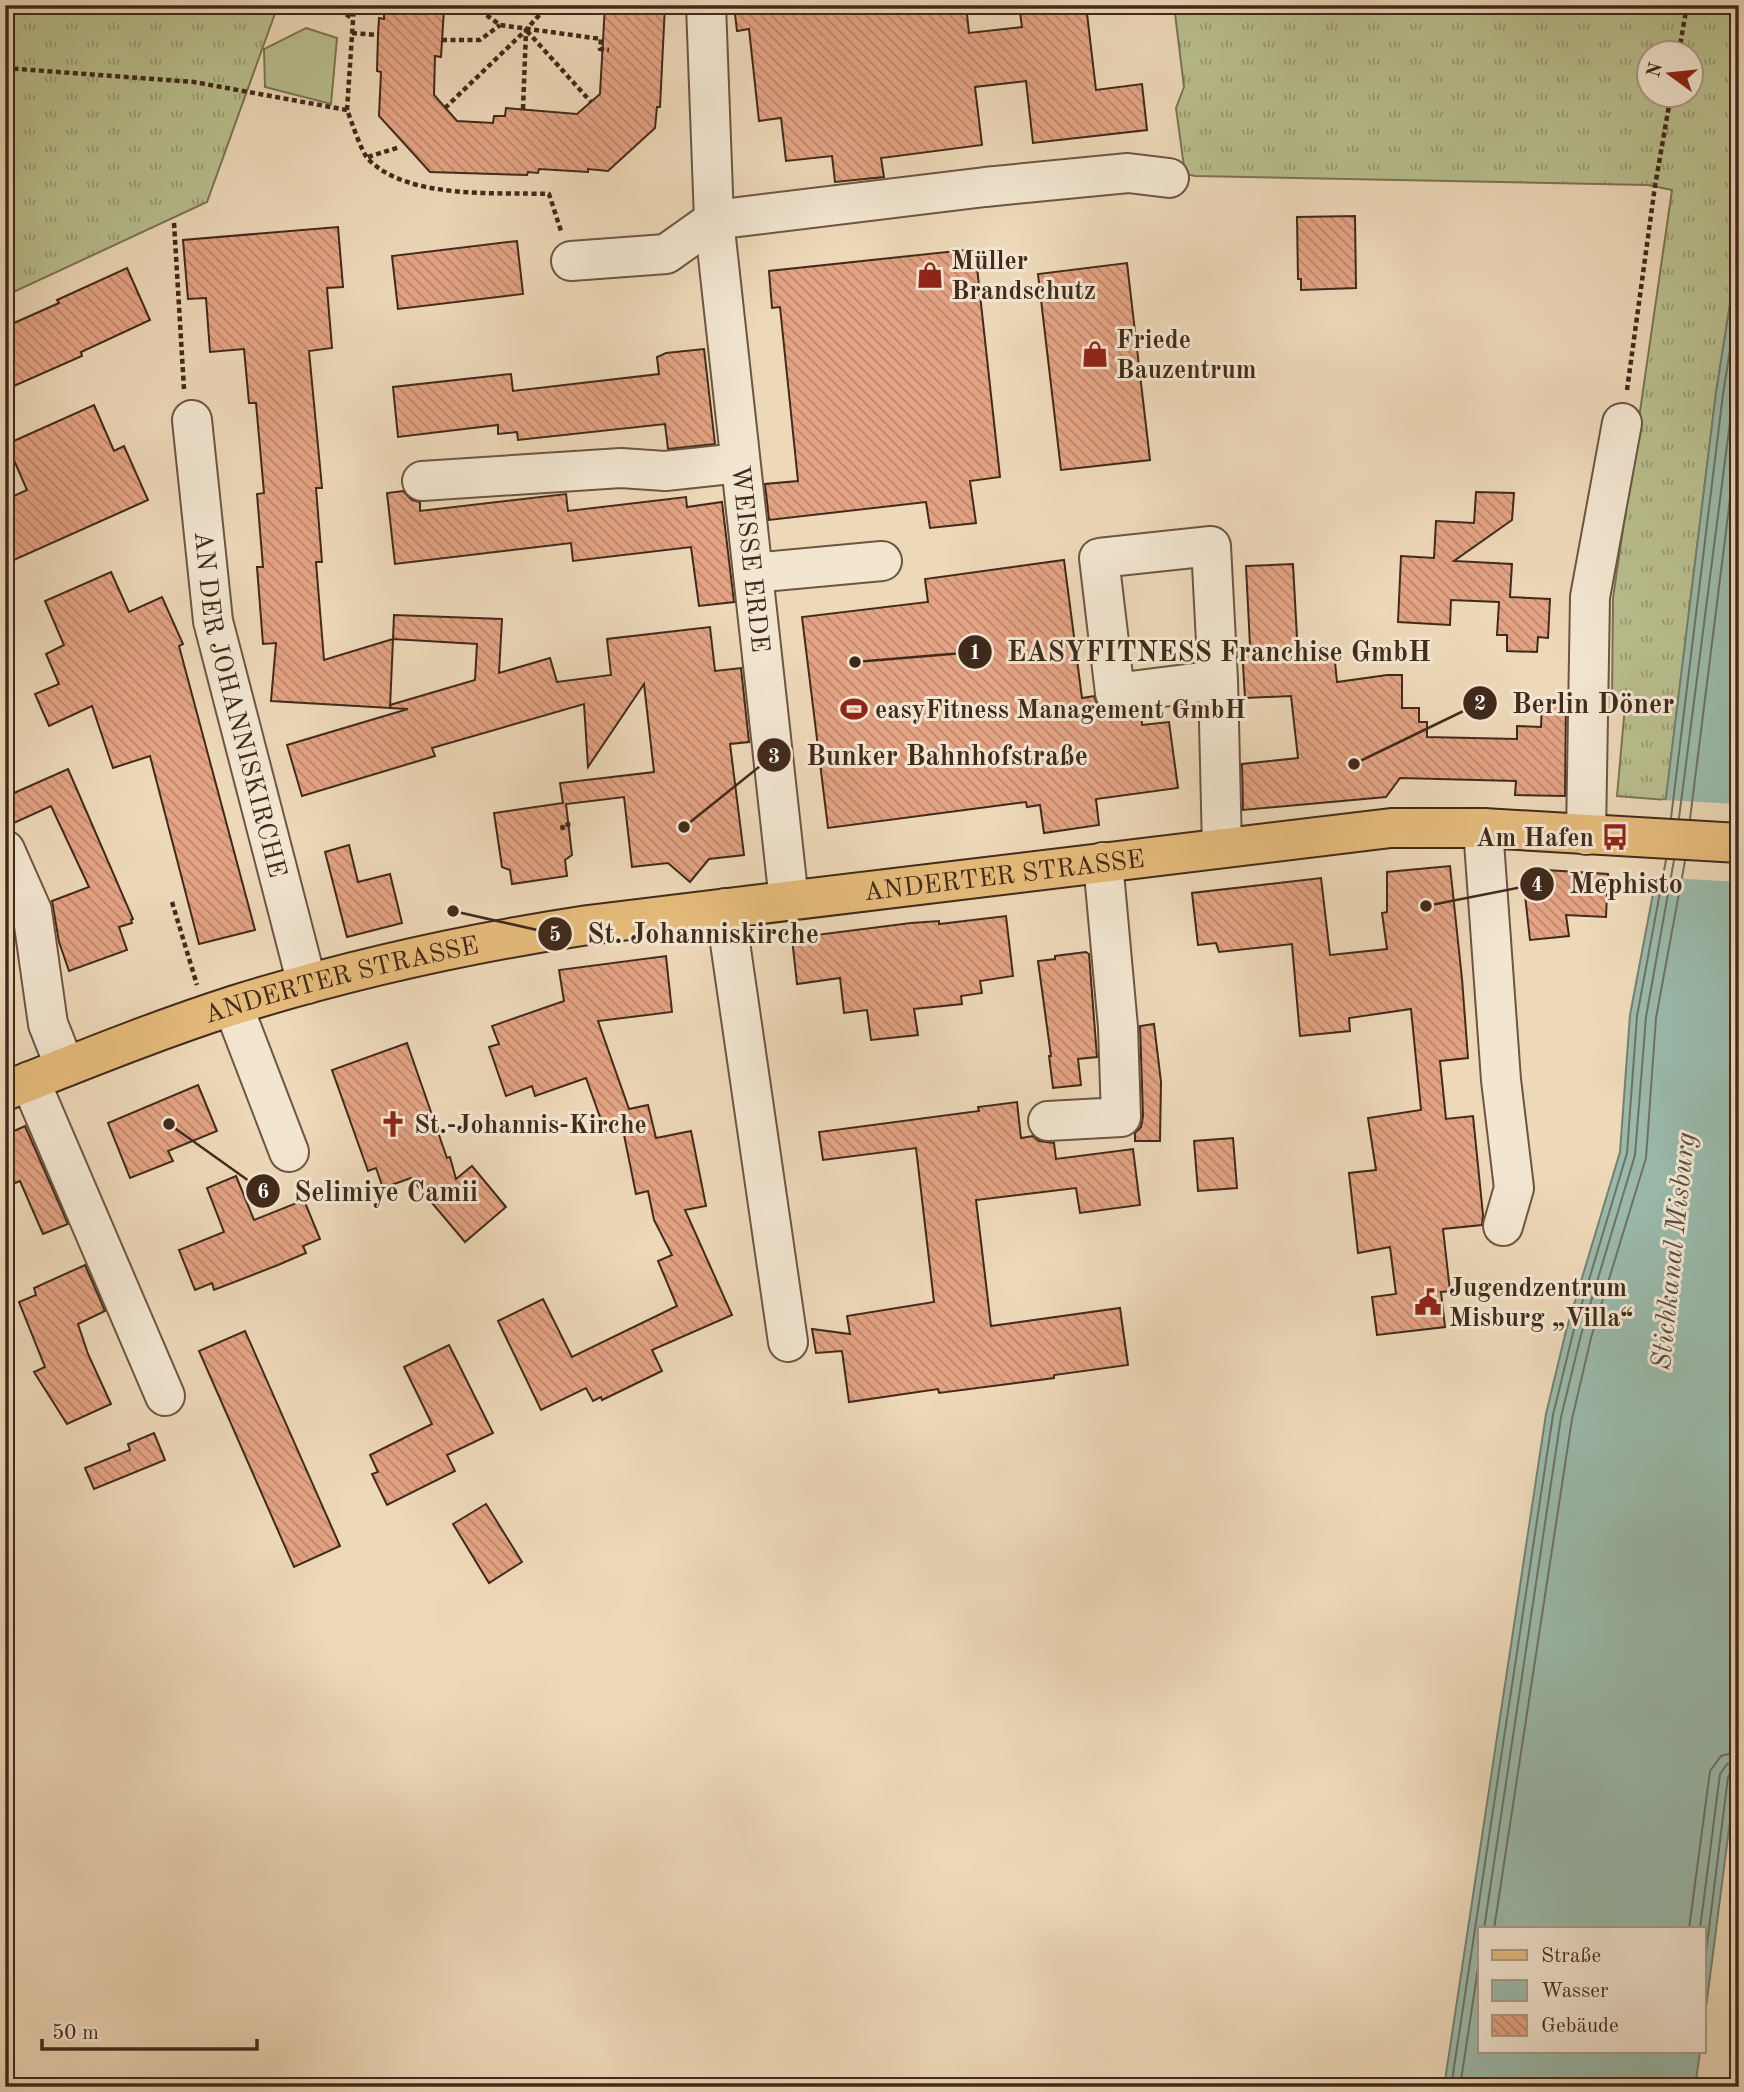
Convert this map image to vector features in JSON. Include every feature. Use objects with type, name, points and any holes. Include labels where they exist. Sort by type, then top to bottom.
[{"type":"main road","name":"ANDERTER STRASSE","points":[[18,1086],[233,1006],[422,955],[526,934],[1391,828],[1483,828],[1739,843]]},
{"type":"street","name":"WEISSE ERDE","points":[[706,5],[714,220],[789,901]]},
{"type":"street","points":[[571,261],[666,254],[714,220],[985,187],[1128,173],[1168,178]]},
{"type":"street","name":"AN DER JOHANNISKIRCHE","points":[[188,405],[214,621],[307,984]]},
{"type":"street","points":[[1586,835],[1590,597],[1622,422]]},
{"type":"street","points":[[422,481],[621,467],[666,471],[740,463]]},
{"type":"street","points":[[1218,680],[1115,693],[1099,558],[1211,546],[1218,680],[1222,848]]},
{"type":"street","points":[[752,573],[882,561]]},
{"type":"street","points":[[1483,828],[1501,1080],[1514,1188],[1503,1226]]},
{"type":"street","points":[[5,850],[32,911],[48,1024],[65,1067]]},
{"type":"street","points":[[1048,1121],[1121,1116],[1118,1027],[1103,862]]},
{"type":"street","points":[[725,908],[788,1342]]},
{"type":"street","points":[[233,1006],[289,1152]]},
{"type":"street","points":[[18,1086],[165,1396]]},
{"type":"path","points":[[332,5],[353,19]]},
{"type":"path","points":[[354,5],[346,110],[367,158],[397,179],[449,191],[549,194],[571,261]]},
{"type":"path","points":[[473,5],[500,25],[601,39],[600,49],[609,50]]},
{"type":"path","points":[[445,108],[526,30],[548,5]]},
{"type":"path","points":[[1681,38],[1687,5]]},
{"type":"path","points":[[442,40],[480,40],[500,25]]},
{"type":"path","points":[[526,30],[591,102]]},
{"type":"path","points":[[523,109],[526,30]]},
{"type":"path","points":[[352,33],[379,35]]},
{"type":"path","points":[[5,68],[194,82],[346,110]]},
{"type":"path","points":[[1622,422],[1669,108]]},
{"type":"path","points":[[367,158],[400,147]]},
{"type":"path","points":[[174,223],[188,405]]},
{"type":"path","points":[[563,831],[562,825],[574,824]]},
{"type":"path","points":[[172,902],[198,988]]},
{"type":"green space","points":[[5,5],[278,5],[207,202],[5,296]]},
{"type":"green space","points":[[1174,5],[1739,5],[1739,247],[1716,393],[1666,800],[1617,796],[1625,706],[1612,701],[1613,598],[1672,190],[1648,185],[1195,176],[1185,174],[1176,108],[1184,87]]},
{"type":"green space","points":[[306,28],[337,38],[331,104],[265,87],[264,49]]},
{"type":"water","name":"Stichkanal Misburg","points":[[1739,247],[1739,1751],[1706,2007],[1706,1927],[1478,1927],[1478,2054],[1700,2054],[1695,2087],[1444,2087],[1546,1414],[1566,1331],[1620,1152],[1630,1015],[1656,878],[1716,393]]},
{"type":"pier","points":[[1662,800],[1739,804],[1739,882],[1653,877]]},
{"type":"building","points":[[384,5],[438,5],[438,9],[444,9],[441,57],[435,56],[434,95],[457,121],[493,123],[494,116],[505,116],[506,108],[577,114],[600,94],[605,5],[665,5],[660,107],[657,107],[655,128],[608,171],[539,169],[538,173],[528,172],[527,175],[430,172],[379,116],[381,72],[377,71],[378,35],[379,18],[384,19]]},
{"type":"building","points":[[734,5],[966,5],[969,33],[1022,27],[1019,5],[1086,5],[1096,90],[1142,84],[1147,130],[1033,143],[1026,81],[975,87],[982,145],[881,158],[884,177],[835,182],[832,156],[786,161],[781,118],[759,121],[749,29],[737,31]]},
{"type":"building","points":[[1355,216],[1356,288],[1301,290],[1301,279],[1298,279],[1297,217]]},
{"type":"building","points":[[338,227],[343,287],[327,288],[332,348],[309,351],[322,488],[316,488],[322,562],[316,562],[324,660],[393,639],[390,708],[271,701],[276,643],[263,644],[257,567],[263,567],[257,494],[264,493],[256,403],[249,403],[244,349],[210,352],[206,298],[188,299],[183,240]]},
{"type":"building","points":[[517,241],[523,294],[398,309],[392,256]]},
{"type":"building","points":[[975,249],[1000,477],[970,481],[976,523],[930,528],[926,502],[769,520],[765,484],[798,481],[780,307],[772,308],[769,271]]},
{"type":"building","points":[[1127,263],[1150,460],[1061,470],[1038,274]]},
{"type":"building","points":[[127,268],[150,320],[81,352],[82,356],[5,390],[5,327]]},
{"type":"building","points":[[704,349],[715,444],[668,449],[665,424],[518,440],[517,432],[498,434],[498,425],[398,437],[393,387],[511,374],[513,391],[659,374],[657,357],[666,353]]},
{"type":"building","points":[[94,405],[114,451],[124,446],[148,500],[5,564],[5,500],[27,490],[7,444]]},
{"type":"building","points":[[403,491],[412,500],[420,502],[420,511],[566,494],[568,511],[686,497],[687,507],[722,502],[734,602],[699,606],[691,547],[573,561],[571,543],[395,564],[387,493]]},
{"type":"building","points":[[1476,492],[1514,493],[1512,520],[1454,561],[1512,564],[1510,597],[1550,599],[1548,638],[1538,637],[1537,652],[1507,651],[1507,635],[1497,635],[1499,602],[1451,600],[1450,625],[1398,622],[1401,556],[1434,558],[1436,521],[1474,523]]},
{"type":"building","points":[[1064,560],[1082,698],[1094,696],[1098,707],[1107,713],[1120,715],[1141,712],[1142,725],[1169,722],[1178,788],[1096,799],[1099,825],[1044,833],[1040,805],[1027,807],[1026,802],[828,828],[802,617],[928,602],[925,579]]},
{"type":"building","points":[[1293,564],[1298,656],[1334,652],[1337,682],[1402,675],[1402,708],[1419,708],[1419,722],[1427,722],[1427,737],[1517,739],[1517,726],[1541,727],[1542,700],[1566,701],[1565,796],[1515,795],[1516,781],[1400,778],[1386,797],[1243,810],[1242,764],[1298,758],[1291,696],[1245,698],[1242,647],[1250,646],[1246,566]]},
{"type":"building","points":[[111,572],[129,612],[162,597],[183,644],[179,646],[255,930],[199,944],[150,756],[113,768],[92,706],[49,726],[35,694],[59,684],[46,654],[64,645],[45,601]]},
{"type":"building","points":[[394,615],[502,619],[499,673],[550,658],[557,682],[611,675],[607,639],[710,627],[715,671],[741,668],[749,742],[730,744],[744,855],[709,859],[690,882],[668,863],[632,867],[624,797],[566,804],[572,855],[565,860],[567,876],[512,884],[510,870],[502,867],[494,813],[563,803],[560,783],[654,772],[644,684],[588,767],[584,704],[432,748],[435,756],[302,796],[287,745],[408,709],[391,708],[390,705],[475,680],[477,644],[393,639]]},
{"type":"building","points":[[68,769],[133,919],[132,923],[119,927],[127,950],[69,971],[59,942],[52,901],[89,887],[51,806],[5,827],[5,797]]},
{"type":"building","points":[[349,845],[358,882],[390,874],[402,923],[347,937],[325,852]]},
{"type":"building","points":[[1450,866],[1468,1058],[1440,1061],[1446,1119],[1473,1116],[1482,1225],[1443,1229],[1450,1291],[1441,1292],[1445,1327],[1377,1335],[1372,1297],[1396,1294],[1390,1247],[1358,1253],[1349,1173],[1376,1170],[1368,1118],[1421,1110],[1411,1009],[1349,1018],[1350,1031],[1300,1036],[1292,944],[1219,952],[1216,943],[1198,945],[1192,893],[1321,878],[1330,955],[1387,949],[1382,913],[1387,912],[1387,872]]},
{"type":"building","points":[[1530,869],[1608,874],[1606,917],[1566,915],[1569,936],[1530,940],[1523,877]]},
{"type":"building","points":[[1006,916],[1013,976],[980,981],[982,993],[961,996],[962,1004],[914,1009],[918,1035],[871,1040],[867,1010],[844,1013],[840,978],[797,984],[792,938],[911,923],[939,921],[939,924]]},
{"type":"building","points":[[1086,952],[1089,954],[1097,1057],[1078,1059],[1081,1085],[1053,1088],[1038,961]]},
{"type":"building","points":[[666,956],[672,1012],[598,1021],[629,1109],[648,1105],[656,1138],[691,1131],[706,1206],[685,1210],[732,1315],[652,1350],[662,1371],[602,1400],[601,1397],[593,1401],[586,1388],[541,1410],[498,1321],[543,1299],[572,1357],[677,1306],[658,1261],[672,1255],[654,1220],[648,1191],[636,1194],[623,1130],[602,1131],[601,1120],[586,1078],[535,1096],[532,1086],[506,1096],[489,1047],[499,1044],[492,1026],[564,1001],[559,970]]},
{"type":"building","points":[[1154,1024],[1161,1082],[1160,1141],[1135,1141],[1135,1133],[1141,1127],[1143,1116],[1140,1026]]},
{"type":"building","name":"St.-Johannis-Kirche","points":[[407,1043],[456,1179],[472,1166],[506,1207],[465,1242],[411,1178],[383,1188],[376,1168],[368,1171],[332,1070]]},
{"type":"building","points":[[198,1085],[217,1131],[168,1151],[173,1161],[130,1178],[108,1123]]},
{"type":"building","points":[[1017,1102],[1021,1138],[1033,1136],[1039,1141],[1054,1143],[1056,1159],[1133,1149],[1140,1205],[1080,1213],[1076,1188],[976,1200],[991,1326],[1120,1308],[1128,1365],[1054,1375],[1054,1378],[939,1393],[938,1389],[849,1402],[842,1351],[816,1353],[812,1329],[850,1334],[847,1316],[934,1302],[916,1148],[823,1160],[819,1132],[979,1111],[978,1107]]},
{"type":"building","points":[[25,1126],[68,1224],[43,1234],[20,1181],[5,1187],[5,1135]]},
{"type":"building","points":[[1233,1138],[1237,1188],[1198,1191],[1194,1141]]},
{"type":"building","points":[[236,1176],[254,1220],[304,1200],[320,1239],[303,1246],[306,1253],[278,1265],[214,1290],[212,1283],[195,1290],[179,1250],[224,1232],[207,1188]]},
{"type":"building","points":[[85,1265],[105,1311],[78,1324],[88,1354],[111,1404],[67,1424],[34,1372],[45,1367],[19,1302],[36,1295],[34,1288]]},
{"type":"building","points":[[245,1331],[340,1546],[294,1567],[199,1351]]},
{"type":"building","points":[[449,1345],[493,1433],[447,1455],[455,1471],[387,1505],[372,1474],[378,1472],[370,1455],[432,1424],[404,1367]]},
{"type":"building","points":[[154,1433],[165,1460],[94,1489],[85,1468],[130,1450],[128,1444]]},
{"type":"building","points":[[486,1504],[522,1562],[489,1583],[453,1524]]},
{"type":"place","name":"Müller Brandschutz","points":[[930,275]]},
{"type":"place","name":"Friede Bauzentrum","points":[[1095,354]]},
{"type":"place","name":"EASYFITNESS Franchise GmbH","points":[[855,662]]},
{"type":"place","name":"easyFitness Management GmbH","points":[[854,709]]},
{"type":"place","name":"Berlin Döner","points":[[1354,764]]},
{"type":"place","name":"Bunker Bahnhofstraße","points":[[684,827]]},
{"type":"place","name":"Am Hafen","points":[[1615,837]]},
{"type":"place","name":"Mephisto","points":[[1426,906]]},
{"type":"place","name":"St. Johanniskirche","points":[[453,911]]},
{"type":"place","name":"Selimiye Camii","points":[[169,1124]]},
{"type":"place","name":"St.-Johannis-Kirche","points":[[393,1124]]},
{"type":"place","name":"Jugendzentrum Misburg „Villa“","points":[[1428,1302]]}]
